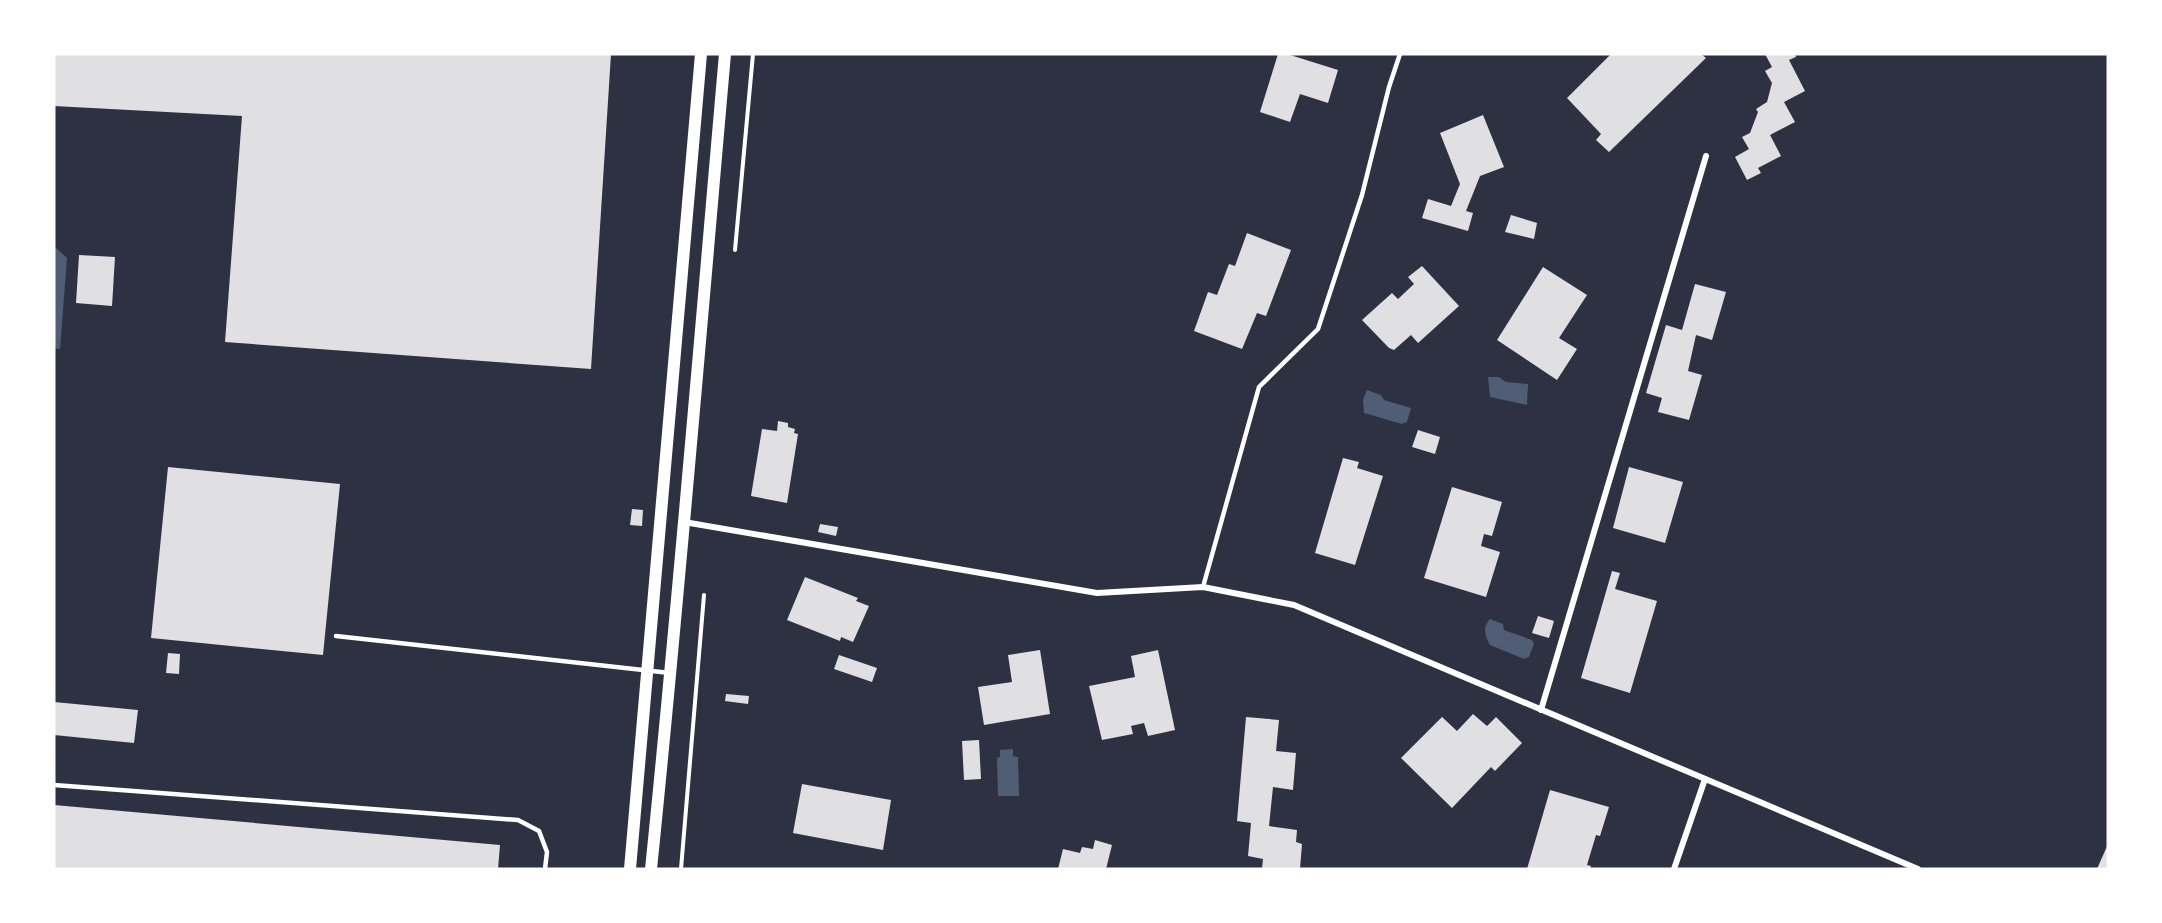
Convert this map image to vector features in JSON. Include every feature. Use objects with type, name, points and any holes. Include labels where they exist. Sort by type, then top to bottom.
[{"type":"main road","points":[[630,869],[701,54]]},
{"type":"main road","points":[[651,869],[671,673],[725,54]]},
{"type":"street","points":[[1541,710],[1706,156]]},
{"type":"street","points":[[683,522],[1097,593],[1203,587],[1294,605],[1917,869]]},
{"type":"street","points":[[1674,869],[1705,779]]},
{"type":"lane","points":[[1203,587],[1259,387],[1318,329],[1362,195],[1389,87],[1400,54]]},
{"type":"lane","points":[[336,636],[671,673]]},
{"type":"lane","points":[[54,785],[518,820],[539,831],[547,852],[545,869]]},
{"type":"path","points":[[681,869],[705,587]]},
{"type":"water","points":[[54,246],[67,258],[60,349],[54,348]]},
{"type":"water","points":[[1488,377],[1499,377],[1506,382],[1528,384],[1527,405],[1490,397]]},
{"type":"water","points":[[1367,390],[1381,395],[1384,400],[1411,408],[1407,422],[1402,424],[1364,413],[1363,400]]},
{"type":"water","points":[[1490,619],[1503,624],[1504,630],[1532,640],[1534,644],[1529,657],[1524,659],[1490,645],[1485,632]]},
{"type":"water","points":[[1013,749],[1013,756],[1018,757],[1019,796],[998,796],[997,758],[1000,757],[1000,750]]},
{"type":"building","points":[[54,54],[611,54],[591,369],[225,342],[242,116],[54,106]]},
{"type":"building","points":[[1278,54],[1287,54],[1338,70],[1328,103],[1300,94],[1290,122],[1260,112]]},
{"type":"building","points":[[1611,54],[1701,54],[1706,58],[1609,152],[1596,140],[1601,134],[1567,98]]},
{"type":"building","points":[[1765,54],[1795,54],[1796,57],[1789,60],[1805,91],[1784,102],[1795,122],[1770,135],[1781,156],[1758,168],[1761,173],[1747,180],[1735,157],[1749,149],[1742,137],[1750,133],[1758,112],[1756,109],[1767,102],[1772,83],[1765,71],[1772,67]]},
{"type":"building","points":[[1483,115],[1504,167],[1480,176],[1466,211],[1473,213],[1468,231],[1422,218],[1428,199],[1451,206],[1460,184],[1440,133]]},
{"type":"building","points":[[1511,215],[1537,223],[1534,239],[1505,232]]},
{"type":"building","points":[[1247,233],[1291,250],[1266,316],[1257,313],[1242,349],[1194,331],[1208,292],[1217,295],[1229,264],[1235,266]]},
{"type":"building","points":[[79,255],[115,257],[112,306],[76,303]]},
{"type":"building","points":[[1422,266],[1459,306],[1418,343],[1411,335],[1394,350],[1389,348],[1362,320],[1392,293],[1398,299],[1414,284],[1408,277]]},
{"type":"building","points":[[1543,267],[1587,295],[1559,338],[1577,349],[1557,380],[1497,340]]},
{"type":"building","points":[[1695,284],[1726,292],[1712,340],[1696,335],[1688,371],[1702,375],[1689,420],[1658,412],[1662,398],[1646,393],[1666,325],[1682,330]]},
{"type":"building","points":[[778,421],[788,423],[788,427],[795,429],[794,433],[798,434],[787,503],[751,496],[762,429],[777,431]]},
{"type":"building","points":[[1418,430],[1440,437],[1435,454],[1412,447]]},
{"type":"building","points":[[1343,458],[1359,462],[1357,468],[1383,476],[1355,565],[1315,553]]},
{"type":"building","points":[[168,467],[340,484],[323,655],[151,638]]},
{"type":"building","points":[[1629,467],[1683,482],[1665,543],[1613,528]]},
{"type":"building","points":[[1452,487],[1502,502],[1492,536],[1484,534],[1481,546],[1500,552],[1486,597],[1424,578]]},
{"type":"building","points":[[632,509],[643,510],[642,526],[630,525]]},
{"type":"building","points":[[820,524],[838,527],[836,536],[818,532]]},
{"type":"building","points":[[1612,571],[1620,573],[1615,589],[1657,601],[1630,693],[1581,678]]},
{"type":"building","points":[[805,577],[858,598],[856,601],[869,606],[853,642],[841,637],[840,641],[787,620]]},
{"type":"building","points":[[1538,616],[1554,621],[1549,638],[1532,633]]},
{"type":"building","points":[[1040,650],[1050,714],[984,725],[978,687],[1012,682],[1008,655]]},
{"type":"building","points":[[1158,650],[1175,730],[1148,736],[1144,723],[1131,726],[1133,734],[1102,740],[1089,686],[1135,677],[1131,656]]},
{"type":"building","points":[[168,653],[180,654],[179,674],[166,673]]},
{"type":"building","points":[[839,655],[877,668],[872,682],[834,669]]},
{"type":"building","points":[[726,694],[749,696],[748,704],[725,701]]},
{"type":"building","points":[[54,702],[138,710],[134,743],[54,735]]},
{"type":"building","points":[[1473,714],[1487,726],[1496,717],[1522,743],[1495,771],[1491,767],[1452,808],[1401,758],[1442,717],[1457,731]]},
{"type":"building","points":[[1246,717],[1279,720],[1276,751],[1296,753],[1293,790],[1273,787],[1269,826],[1297,830],[1296,842],[1302,844],[1300,869],[1262,869],[1263,859],[1248,856],[1251,823],[1237,821]]},
{"type":"building","points":[[979,740],[981,779],[964,780],[962,741]]},
{"type":"building","points":[[802,784],[891,800],[883,850],[793,833]]},
{"type":"building","points":[[1550,790],[1609,807],[1600,836],[1596,835],[1587,865],[1591,866],[1590,869],[1527,869]]},
{"type":"building","points":[[54,805],[500,845],[498,869],[54,869]]},
{"type":"building","points":[[1095,840],[1112,845],[1106,869],[1058,869],[1063,849],[1080,853],[1082,847],[1093,849]]},
{"type":"building","points":[[2108,844],[2108,869],[2097,869]]}]
